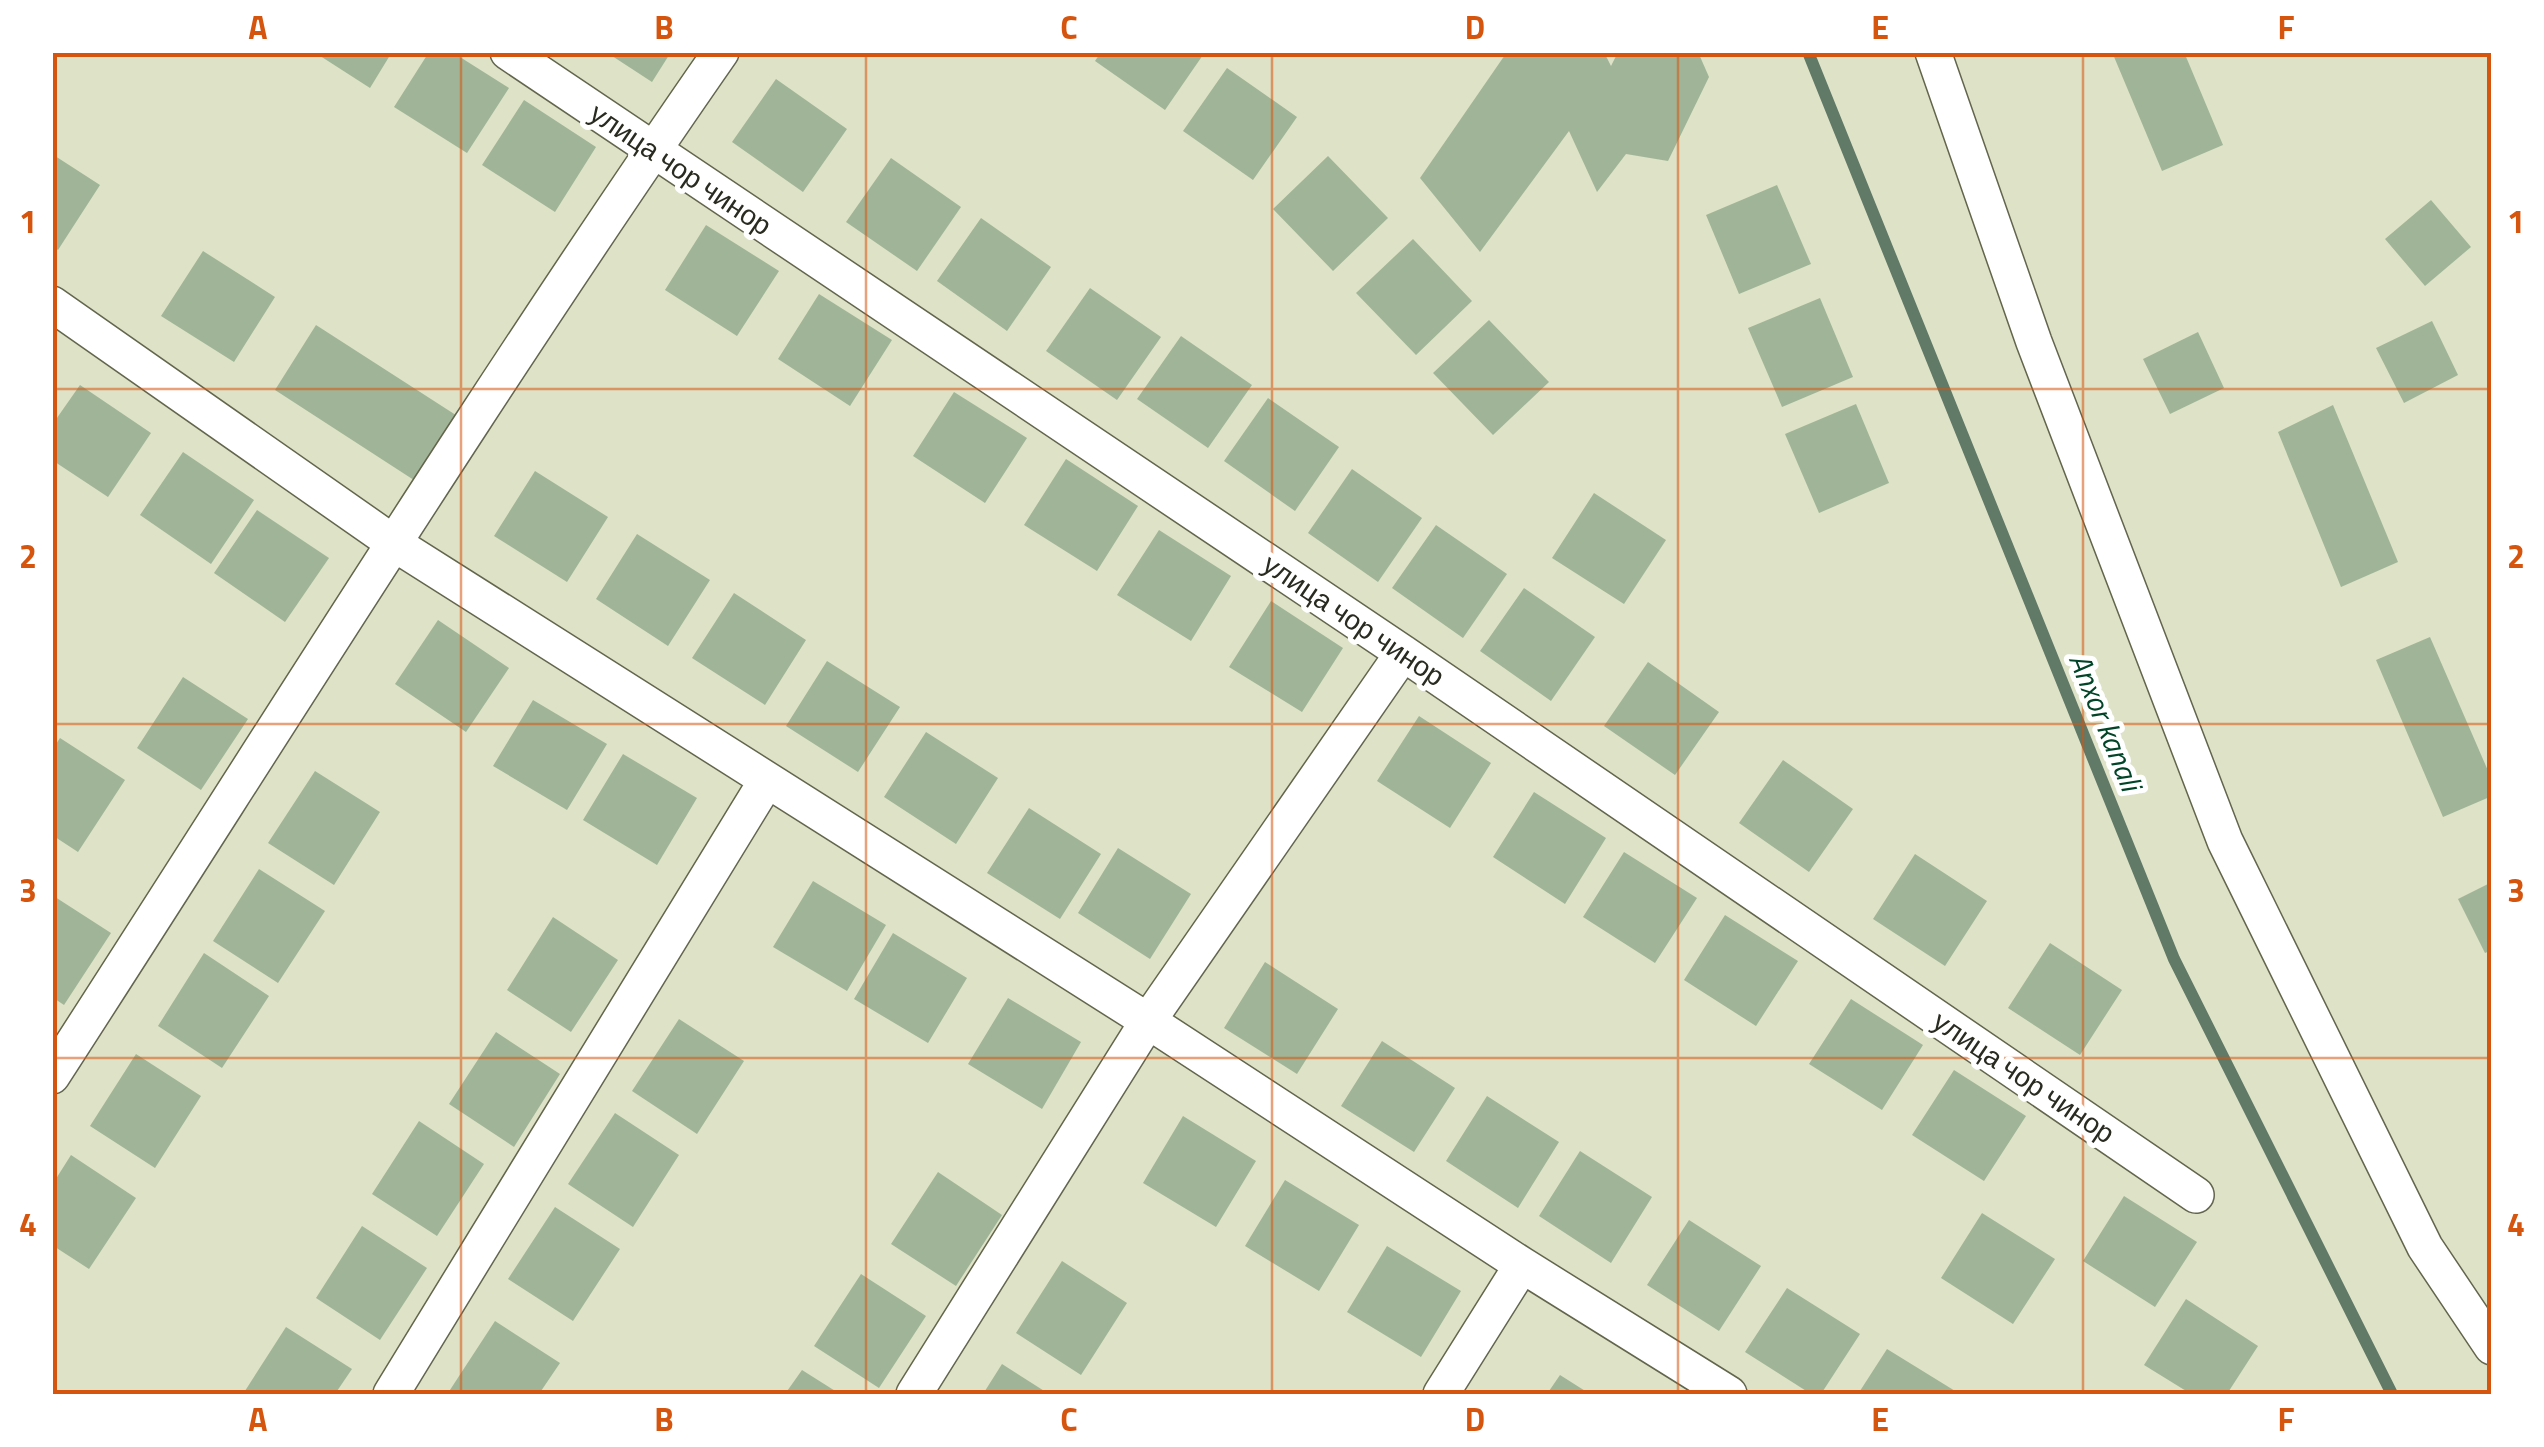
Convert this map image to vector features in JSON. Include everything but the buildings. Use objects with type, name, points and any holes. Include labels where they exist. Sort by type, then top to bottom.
[{"type":"street","name":"улица чор чинор","points":[[508,52],[1403,653],[2196,1195]]},
{"type":"street","points":[[52,1076],[395,544],[720,52]]},
{"type":"street","points":[[1933,52],[2034,342],[2225,841],[2425,1248],[2492,1347]]},
{"type":"street","points":[[52,304],[395,544],[1729,1394]]},
{"type":"street","points":[[914,1394],[1148,1021],[1403,653]]},
{"type":"street","points":[[391,1394],[767,780]]},
{"type":"street","points":[[1441,1394],[1522,1265]]},
{"type":"waterway","name":"Anxor kanali","points":[[1808,52],[2174,959],[2392,1394]]}]
